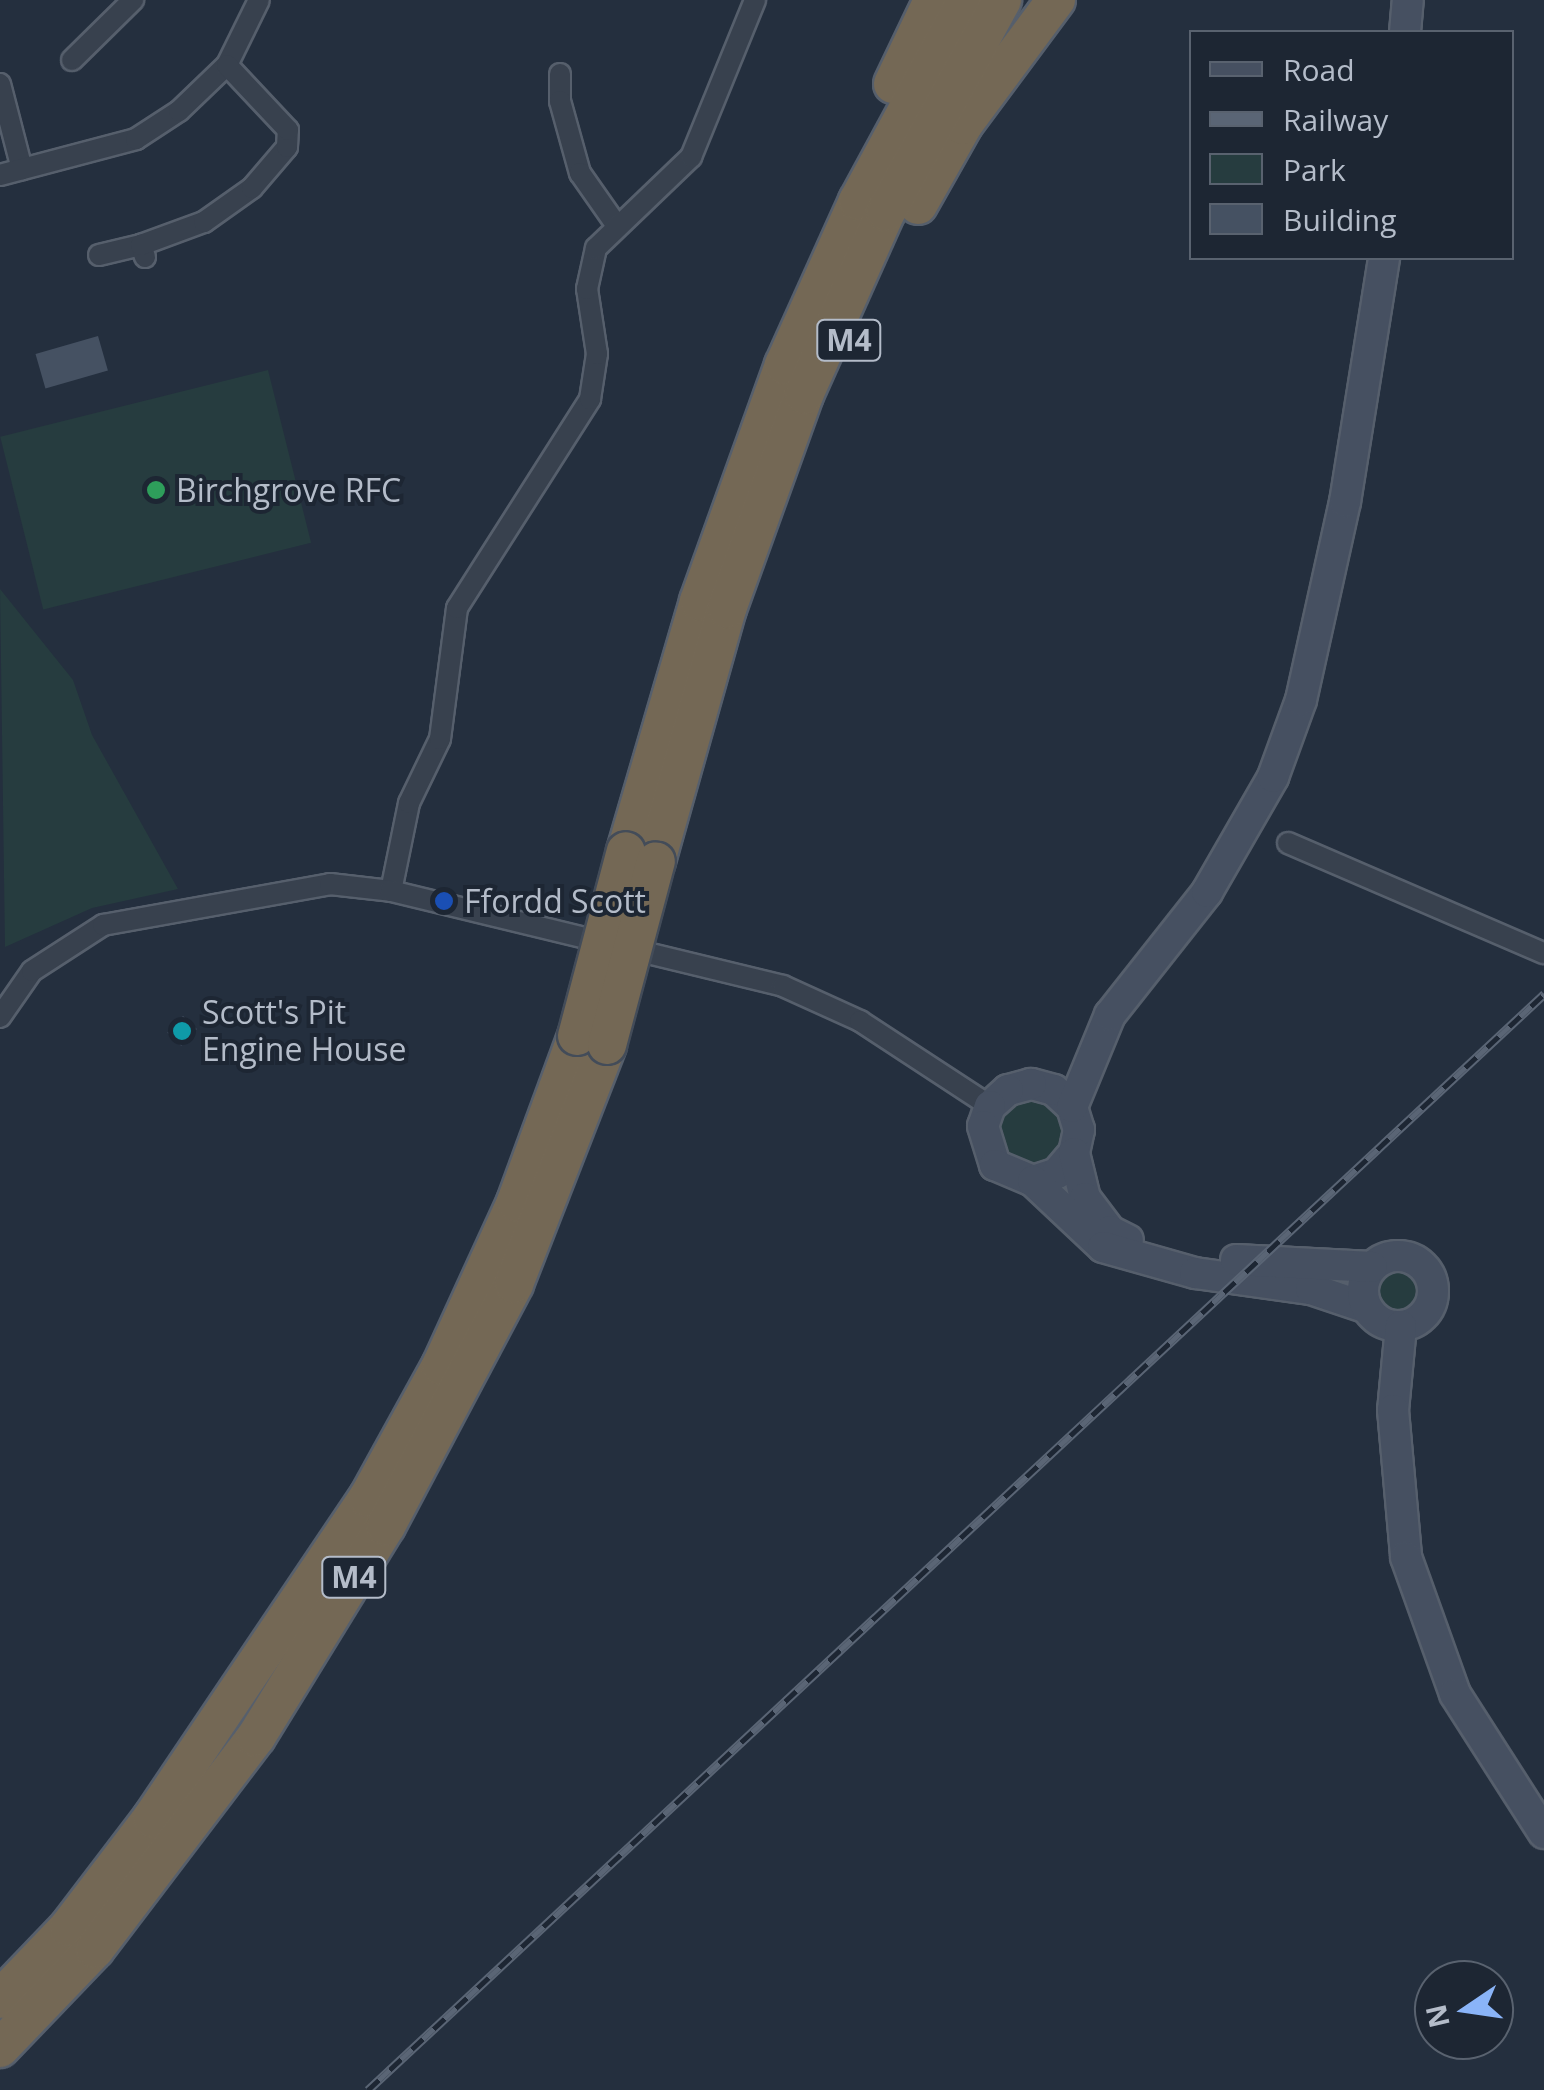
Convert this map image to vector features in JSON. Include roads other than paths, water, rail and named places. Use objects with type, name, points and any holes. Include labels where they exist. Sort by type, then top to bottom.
[{"type":"highway","name":"M4","points":[[0,2048],[95,1949],[256,1737],[376,1542],[514,1284],[592,1041],[718,546],[866,149],[933,0]]},
{"type":"highway","name":"M4","points":[[814,292],[967,0]]},
{"type":"highway","name":"M4","points":[[699,710],[756,518],[842,302],[1002,0]]},
{"type":"highway","name":"M4","points":[[641,856],[699,710],[765,521],[884,270],[962,125],[1056,0]]},
{"type":"highway","name":"M4","points":[[0,1999],[68,1928],[152,1818],[368,1498],[441,1366],[592,1041]]},
{"type":"main road","points":[[1405,30],[1408,0]]},
{"type":"main road","points":[[1072,1107],[1110,1015],[1207,892],[1273,777],[1301,700],[1341,520],[1384,260]]},
{"type":"main road","points":[[1367,1308],[1311,1289],[1196,1273],[1103,1247],[1033,1181],[1004,1171],[984,1147],[990,1106],[1008,1090],[1031,1084],[1054,1090],[1072,1107],[1079,1130],[1074,1154],[1085,1198],[1110,1231],[1139,1245],[1197,1259],[1372,1267],[1404,1256],[1430,1276],[1428,1309],[1401,1326],[1378,1320],[1367,1308],[1362,1289],[1372,1267]]},
{"type":"main road","points":[[1033,1181],[1057,1172],[1074,1154]]},
{"type":"main road","points":[[1401,1326],[1393,1410],[1406,1557],[1455,1694],[1544,1833]]},
{"type":"street","points":[[72,60],[133,0]]},
{"type":"street","points":[[0,174],[136,139],[180,111],[227,65],[259,0]]},
{"type":"street","points":[[391,891],[410,802],[440,739],[457,608],[514,494],[590,399],[597,354],[587,289],[596,248],[615,223],[691,157],[755,0]]},
{"type":"street","points":[[99,255],[143,251],[204,222],[252,188],[287,147],[288,130],[227,65]]},
{"type":"street","points":[[560,74],[560,101],[580,174],[615,223]]},
{"type":"street","points":[[0,84],[22,169]]},
{"type":"street","points":[[1288,843],[1535,949]]},
{"type":"street","points":[[0,1016],[32,971],[58,948],[103,925],[330,884],[391,891],[783,986],[860,1020],[990,1106]]},
{"type":"railway","points":[[368,2090],[1544,994]]},
{"type":"place","name":"Birchgrove RFC","points":[[156,490]]},
{"type":"place","name":"Ffordd Scott","points":[[444,901]]},
{"type":"place","name":"Scott's Pit Engine House","points":[[182,1031]]}]
